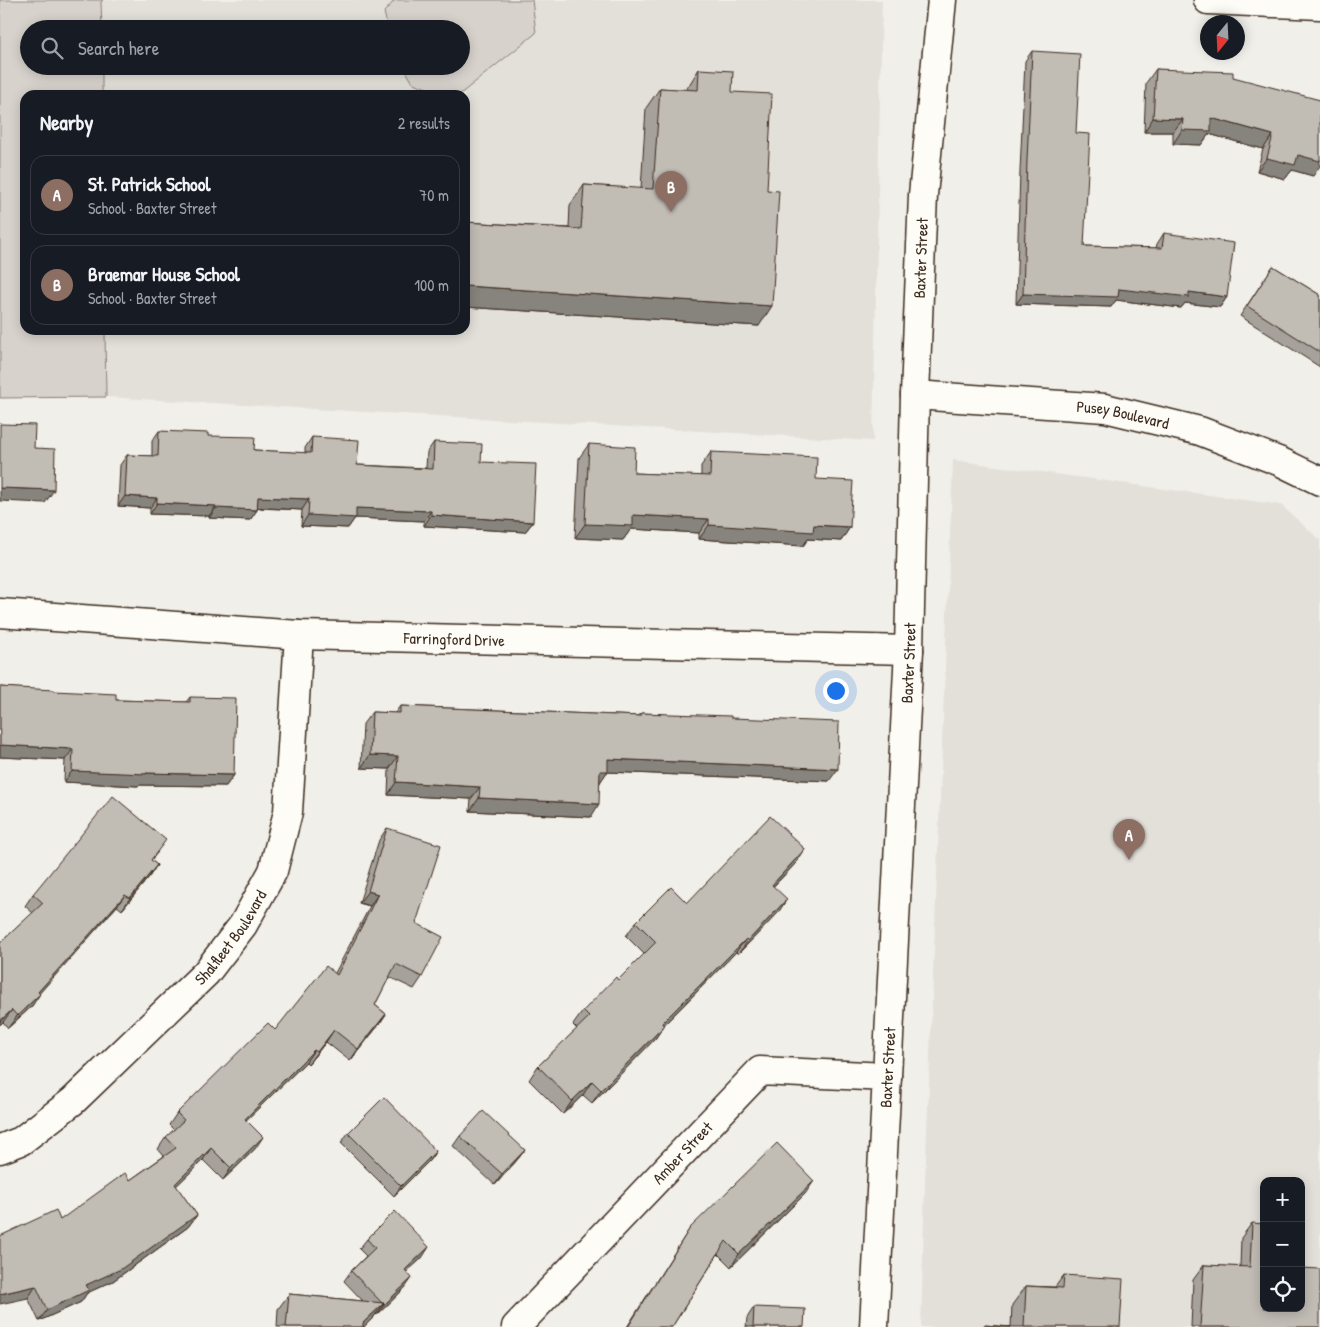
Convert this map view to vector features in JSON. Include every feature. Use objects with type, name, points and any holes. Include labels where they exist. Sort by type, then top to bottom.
[{"type":"street","name":"Baxter Street","points":[[874,1327],[909,650],[915,395],[923,195],[942,0]]},
{"type":"street","points":[[1208,0],[1320,5]]},
{"type":"street","name":"Pusey Boulevard","points":[[915,395],[1105,408],[1200,431],[1281,462],[1320,481]]},
{"type":"street","name":"Farringford Drive","points":[[0,613],[299,635],[909,650]]},
{"type":"street","name":"Shalfleet Boulevard","points":[[0,1148],[21,1141],[73,1101],[206,973],[243,925],[272,871],[288,812],[299,635]]},
{"type":"street","name":"Amber Street","points":[[516,1327],[760,1070],[887,1077]]},
{"type":"shaded area","points":[[0,0],[103,0],[101,2],[102,20],[20,20],[20,75],[102,75],[102,90],[20,90],[20,335],[105,335],[106,397],[0,398]]},
{"type":"shaded area","points":[[103,0],[882,0],[873,441],[106,397],[105,335],[470,335],[470,90],[102,90],[102,75],[470,75],[470,20],[102,20],[101,2]]},
{"type":"shaded area","points":[[395,0],[532,0],[536,33],[465,90],[432,90],[413,83],[408,75],[470,75],[470,20],[386,20],[384,12]]},
{"type":"shaded area","points":[[953,460],[1281,505],[1320,540],[1320,1327],[921,1327]]},
{"type":"building","points":[[1032,51],[1080,54],[1076,133],[1090,134],[1084,246],[1162,248],[1164,233],[1234,243],[1227,297],[1189,292],[1189,297],[1119,289],[1118,297],[1023,294]]},
{"type":"building","points":[[699,69],[733,71],[732,92],[772,94],[767,190],[779,191],[772,306],[470,286],[470,222],[581,229],[584,185],[653,189],[660,88],[698,90]]},
{"type":"building","points":[[1156,69],[1233,72],[1233,77],[1320,100],[1320,161],[1298,155],[1295,165],[1267,158],[1273,135],[1211,118],[1211,131],[1182,130],[1183,119],[1153,118]]},
{"type":"building","points":[[1273,266],[1320,295],[1320,352],[1247,306]]},
{"type":"building","points":[[0,424],[35,425],[34,448],[55,449],[54,490],[0,488]]},
{"type":"building","points":[[159,431],[208,433],[208,436],[255,437],[254,450],[311,453],[312,437],[359,440],[357,465],[433,469],[434,442],[482,444],[481,462],[536,464],[533,522],[431,515],[431,511],[356,508],[356,518],[308,515],[309,499],[258,497],[257,510],[157,503],[157,498],[125,496],[127,455],[158,456]]},
{"type":"building","points":[[589,444],[635,447],[634,473],[710,476],[711,452],[817,457],[816,479],[853,481],[850,527],[814,525],[813,532],[709,525],[709,519],[633,515],[633,526],[585,524]]},
{"type":"building","points":[[0,687],[116,694],[116,700],[190,702],[190,697],[236,698],[234,775],[72,771],[73,749],[0,745]]},
{"type":"building","points":[[400,706],[641,716],[641,713],[731,716],[731,718],[839,722],[838,769],[608,759],[608,771],[600,771],[599,804],[479,798],[480,787],[396,782],[398,756],[370,755],[372,712],[400,713]]},
{"type":"building","points":[[113,796],[166,840],[151,860],[157,865],[130,898],[125,895],[38,992],[40,994],[17,1016],[12,1010],[0,1021],[0,943],[43,903],[33,894]]},
{"type":"building","points":[[770,816],[805,849],[772,885],[787,899],[748,941],[746,939],[662,1023],[664,1026],[601,1090],[592,1081],[572,1101],[538,1066],[589,1017],[583,1011],[616,977],[618,980],[656,942],[636,922],[671,887],[687,903]]},
{"type":"building","points":[[387,828],[441,845],[416,923],[443,937],[422,977],[396,964],[375,1005],[386,1014],[358,1049],[334,1030],[317,1052],[314,1050],[245,1119],[263,1137],[231,1168],[211,1148],[175,1184],[197,1215],[121,1269],[86,1285],[89,1290],[47,1310],[36,1286],[0,1294],[0,1236],[56,1210],[60,1220],[125,1173],[130,1180],[176,1148],[166,1137],[184,1120],[177,1113],[268,1023],[275,1030],[326,966],[337,975],[378,894],[368,891]]},
{"type":"building","points":[[384,1097],[436,1151],[401,1186],[348,1133]]},
{"type":"building","points":[[483,1111],[525,1150],[502,1174],[460,1136]]},
{"type":"building","points":[[777,1143],[814,1181],[739,1254],[726,1241],[672,1327],[628,1327],[690,1228]]},
{"type":"building","points":[[395,1211],[429,1247],[405,1270],[412,1278],[384,1305],[351,1271],[375,1248],[367,1239]]},
{"type":"building","points":[[1252,1223],[1260,1224],[1260,1312],[1305,1312],[1305,1268],[1320,1269],[1320,1327],[1200,1327],[1204,1265],[1250,1267]]},
{"type":"building","points":[[1064,1275],[1123,1279],[1120,1327],[1024,1327],[1026,1286],[1063,1288]]},
{"type":"building","points":[[289,1294],[384,1303],[363,1323],[363,1327],[286,1327]]},
{"type":"building","points":[[754,1307],[805,1309],[804,1327],[753,1327]]},
{"type":"building","points":[[984,1325],[1011,1327],[984,1327]]},
{"type":"place","name":"Braemar House School","points":[[671,212]]},
{"type":"place","name":"St. Patrick School","points":[[1129,860]]}]
